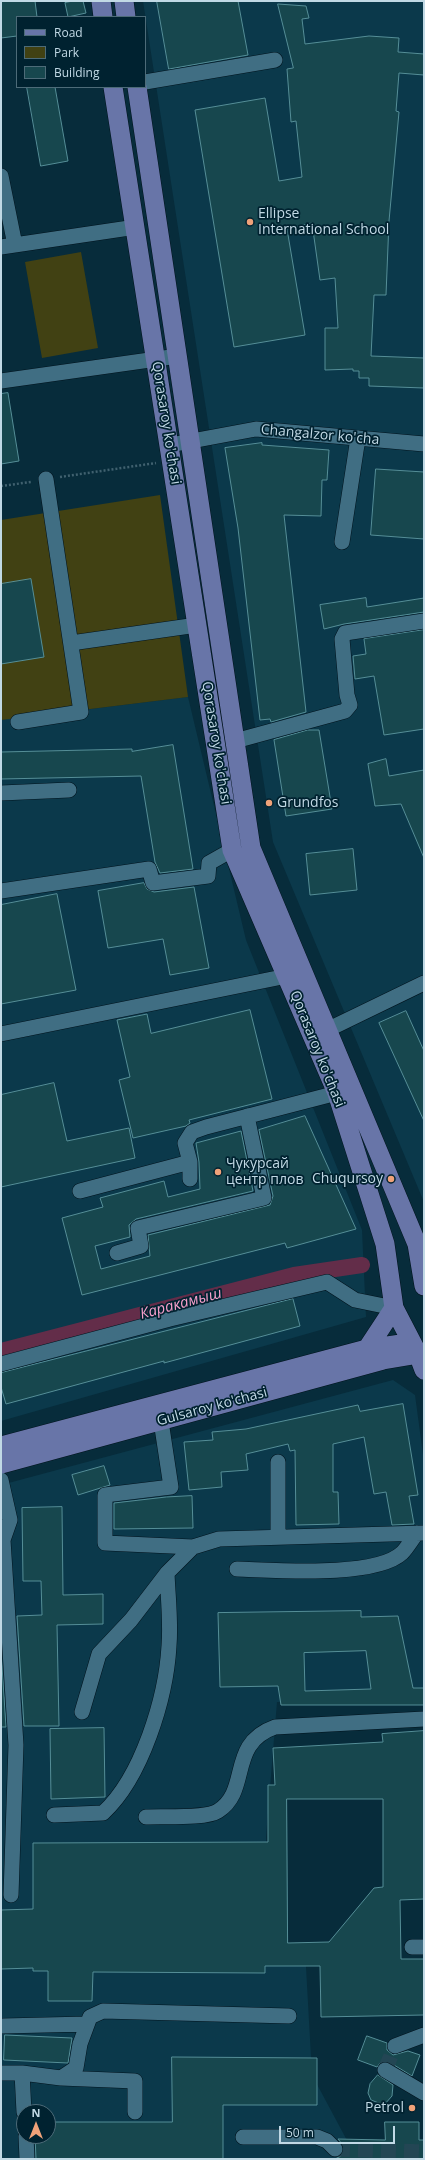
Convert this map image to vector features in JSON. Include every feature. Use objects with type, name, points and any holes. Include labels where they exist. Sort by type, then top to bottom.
[{"type":"main road","points":[[101,1],[103,16]]},
{"type":"main road","points":[[124,1],[126,16]]},
{"type":"main road","name":"Qorasaroy ko'chasi","points":[[117,88],[136,227],[232,850],[295,974],[329,1029],[417,1244],[424,1286]]},
{"type":"main road","name":"Qorasaroy ko'chasi","points":[[137,88],[251,848],[337,1093],[384,1244],[394,1308],[421,1352]]},
{"type":"main road","points":[[367,1349],[394,1308]]},
{"type":"main road","name":"Gulsaroy ko'chasi","points":[[1,1446],[367,1349],[421,1352]]},
{"type":"main road","name":"Gulsaroy ko'chasi","points":[[1,1464],[383,1360],[421,1352]]},
{"type":"street","points":[[146,82],[275,60]]},
{"type":"street","points":[[1,176],[8,246],[136,227]]},
{"type":"street","points":[[1,381],[178,356]]},
{"type":"street","name":"Changalzor ko'cha","points":[[171,453],[191,442],[256,429],[424,444]]},
{"type":"street","points":[[342,542],[358,438]]},
{"type":"street","points":[[18,722],[81,712],[46,480]]},
{"type":"street","points":[[235,741],[345,711],[350,705],[346,695],[342,639],[345,633],[424,621]]},
{"type":"street","points":[[71,643],[198,625]]},
{"type":"street","points":[[1,793],[69,790]]},
{"type":"street","points":[[1,891],[149,869],[153,883],[208,876],[209,864],[232,850]]},
{"type":"street","points":[[1,1034],[295,974]]},
{"type":"street","points":[[329,1029],[424,983]]},
{"type":"street","points":[[190,1179],[190,1162],[185,1143],[192,1132],[337,1093]]},
{"type":"street","points":[[117,1253],[141,1246],[138,1228],[264,1198],[247,1116]]},
{"type":"street","points":[[80,1191],[190,1162]]},
{"type":"street","points":[[1,1364],[170,1319],[327,1282],[355,1300],[394,1308]]},
{"type":"street","points":[[161,1421],[171,1487],[105,1495],[105,1543],[193,1547],[219,1539],[420,1533]]},
{"type":"street","points":[[278,1462],[278,1537]]},
{"type":"street","points":[[1,1480],[10,1520],[3,1540],[16,1744],[11,1894]]},
{"type":"street","points":[[237,1570],[354,1570],[377,1564],[402,1553],[420,1533]]},
{"type":"street","points":[[82,1712],[99,1654],[131,1620],[167,1573],[193,1547]]},
{"type":"street","points":[[54,1815],[103,1813],[116,1801],[143,1754],[162,1690],[169,1646],[167,1573]]},
{"type":"street","points":[[146,1817],[198,1816],[218,1812],[231,1798],[245,1752],[252,1740],[262,1732],[275,1727],[424,1719]]},
{"type":"street","points":[[61,2078],[76,2068],[80,2044],[90,2017],[103,2011],[289,2016]]},
{"type":"street","points":[[3,2026],[87,2024]]},
{"type":"street","points":[[395,2046],[424,2035]]},
{"type":"street","points":[[385,2070],[424,2092]]},
{"type":"street","points":[[1,2073],[22,2073],[61,2078],[135,2081],[135,2112]]},
{"type":"street","points":[[22,2073],[24,2104]]},
{"type":"street","points":[[243,2137],[317,2137],[327,2141],[335,2149]]},
{"type":"street","points":[[26,2144],[27,2159]]},
{"type":"path","points":[[1,486],[46,480],[171,453]]},
{"type":"shaded area","points":[[143,1],[424,1],[424,1202],[273,842]]},
{"type":"shaded area","points":[[188,697],[246,940],[362,1230],[366,1317],[1,1421],[1,720]]},
{"type":"shaded area","points":[[393,1380],[415,1395],[424,1462],[424,1702],[277,1702],[266,1837],[269,1947],[305,1949],[312,2075],[357,2159],[1,2159],[1,1485]]},
{"type":"green space","points":[[81,252],[98,348],[42,358],[25,262]]},
{"type":"green space","points":[[160,495],[188,697],[1,720],[1,520]]},
{"type":"building","points":[[1,1],[35,1],[37,16],[16,16],[16,36],[1,38]]},
{"type":"building","points":[[83,1],[86,13],[68,16],[65,3]]},
{"type":"building","points":[[157,1],[238,1],[248,55],[169,69]]},
{"type":"building","points":[[278,4],[306,6],[309,18],[302,19],[305,44],[369,36],[399,38],[398,52],[424,54],[424,75],[399,73],[396,111],[399,112],[389,221],[386,295],[374,295],[371,356],[424,358],[424,388],[369,386],[369,378],[359,378],[359,371],[353,371],[353,369],[325,370],[325,328],[338,328],[335,278],[320,280],[312,223],[287,229],[305,335],[234,347],[195,110],[265,98],[279,181],[302,177],[296,121],[291,122],[287,69],[293,68]]},
{"type":"building","points":[[27,88],[55,88],[68,161],[41,166]]},
{"type":"building","points":[[8,393],[19,461],[1,464],[1,394]]},
{"type":"building","points":[[262,443],[262,445],[329,450],[327,480],[322,480],[321,516],[284,515],[306,712],[271,722],[270,719],[260,720],[238,528],[225,448]]},
{"type":"building","points":[[376,469],[424,472],[424,539],[371,535]]},
{"type":"building","points":[[31,579],[44,657],[1,664],[1,584]]},
{"type":"building","points":[[366,598],[367,607],[424,598],[424,612],[344,624],[324,629],[320,605]]},
{"type":"building","points":[[424,630],[424,729],[384,735],[374,676],[355,679],[353,656],[366,654],[364,639]]},
{"type":"building","points":[[308,730],[319,730],[332,809],[286,816],[274,740]]},
{"type":"building","points":[[173,745],[193,869],[160,873],[155,862],[141,776],[1,779],[1,752],[132,749],[132,751]]},
{"type":"building","points":[[386,759],[389,776],[424,770],[424,858],[401,804],[375,806],[368,764]]},
{"type":"building","points":[[353,849],[357,890],[310,895],[306,854]]},
{"type":"building","points":[[144,883],[147,889],[154,892],[194,887],[209,968],[170,975],[163,939],[108,948],[98,891]]},
{"type":"building","points":[[57,894],[76,990],[1,1004],[1,905]]},
{"type":"building","points":[[250,1010],[272,1099],[189,1120],[190,1123],[186,1126],[133,1138],[119,1080],[130,1077],[117,1020],[147,1014],[151,1033]]},
{"type":"building","points":[[406,1011],[424,1051],[424,1121],[379,1023]]},
{"type":"building","points":[[54,1083],[67,1141],[129,1128],[135,1158],[1,1187],[1,1095]]},
{"type":"building","points":[[305,1116],[356,1229],[287,1248],[285,1243],[82,1295],[62,1218],[103,1207],[100,1198],[164,1181],[168,1197],[200,1189],[199,1162],[196,1143],[241,1131],[253,1191],[136,1219],[129,1225],[130,1237],[95,1246],[101,1269],[150,1256],[148,1235],[270,1205],[273,1196],[259,1130]]},
{"type":"building","points":[[293,1299],[300,1326],[6,1404],[1,1387],[1,1373]]},
{"type":"building","points":[[403,1404],[418,1495],[409,1496],[414,1524],[392,1525],[386,1492],[374,1494],[364,1437],[333,1444],[333,1492],[338,1492],[339,1524],[296,1525],[295,1450],[290,1451],[288,1444],[246,1454],[248,1470],[221,1472],[222,1487],[189,1490],[184,1442],[213,1440],[212,1432],[246,1429],[358,1405],[360,1411]]},
{"type":"building","points":[[104,1466],[110,1485],[78,1495],[72,1475]]},
{"type":"building","points":[[192,1496],[193,1528],[114,1529],[114,1503],[166,1497]]},
{"type":"building","points":[[62,1507],[63,1595],[103,1594],[103,1624],[57,1625],[59,1726],[24,1726],[17,1616],[42,1615],[41,1581],[23,1581],[22,1508]]},
{"type":"building","points":[[361,1611],[361,1617],[398,1616],[413,1688],[424,1688],[424,1705],[281,1705],[278,1686],[220,1687],[218,1613]],"holes":[[[366,1651],[371,1689],[305,1691],[304,1653]]]},
{"type":"building","points":[[1,1651],[6,1727],[1,1727]]},
{"type":"building","points":[[104,1728],[105,1797],[51,1799],[50,1729]]},
{"type":"building","points":[[424,1731],[424,1899],[400,1900],[401,1959],[424,1959],[424,2015],[321,2017],[320,1966],[265,1966],[265,1973],[93,1972],[92,2001],[48,2001],[48,1971],[33,1971],[33,1968],[1,1969],[1,1910],[33,1909],[33,1843],[268,1842],[268,1785],[275,1785],[273,1748],[383,1742],[382,1734]],"holes":[[[287,1799],[383,1799],[383,1887],[374,1888],[329,1942],[288,1943]]]},
{"type":"building","points":[[5,2035],[72,2038],[68,2063],[4,2060]]},
{"type":"building","points":[[367,2036],[387,2043],[387,2050],[393,2055],[408,2051],[420,2055],[412,2076],[389,2062],[381,2062],[377,2067],[358,2060]]},
{"type":"building","points":[[172,2057],[317,2058],[317,2105],[223,2105],[223,2159],[36,2159],[35,2144],[56,2144],[56,2122],[172,2122]]},
{"type":"building","points":[[378,2075],[393,2085],[392,2096],[384,2105],[371,2100],[368,2093],[370,2084]]},
{"type":"building","points":[[385,2122],[419,2122],[419,2140],[424,2140],[424,2159],[335,2159],[341,2156],[344,2151],[344,2146],[338,2139],[385,2140]]},
{"type":"waterway","name":"Каракамыш","points":[[1,1351],[294,1275],[362,1265]]},
{"type":"tunnel","points":[[385,2070],[395,2046]]},
{"type":"tunnel","points":[[335,2149],[424,2152]]},
{"type":"place","name":"Ellipse International School","points":[[250,222]]},
{"type":"place","name":"Grundfos","points":[[269,803]]},
{"type":"place","name":"Чукурсай центр плов","points":[[218,1172]]},
{"type":"place","name":"Chuqursoy","points":[[391,1179]]},
{"type":"place","name":"Petrol","points":[[412,2108]]}]
